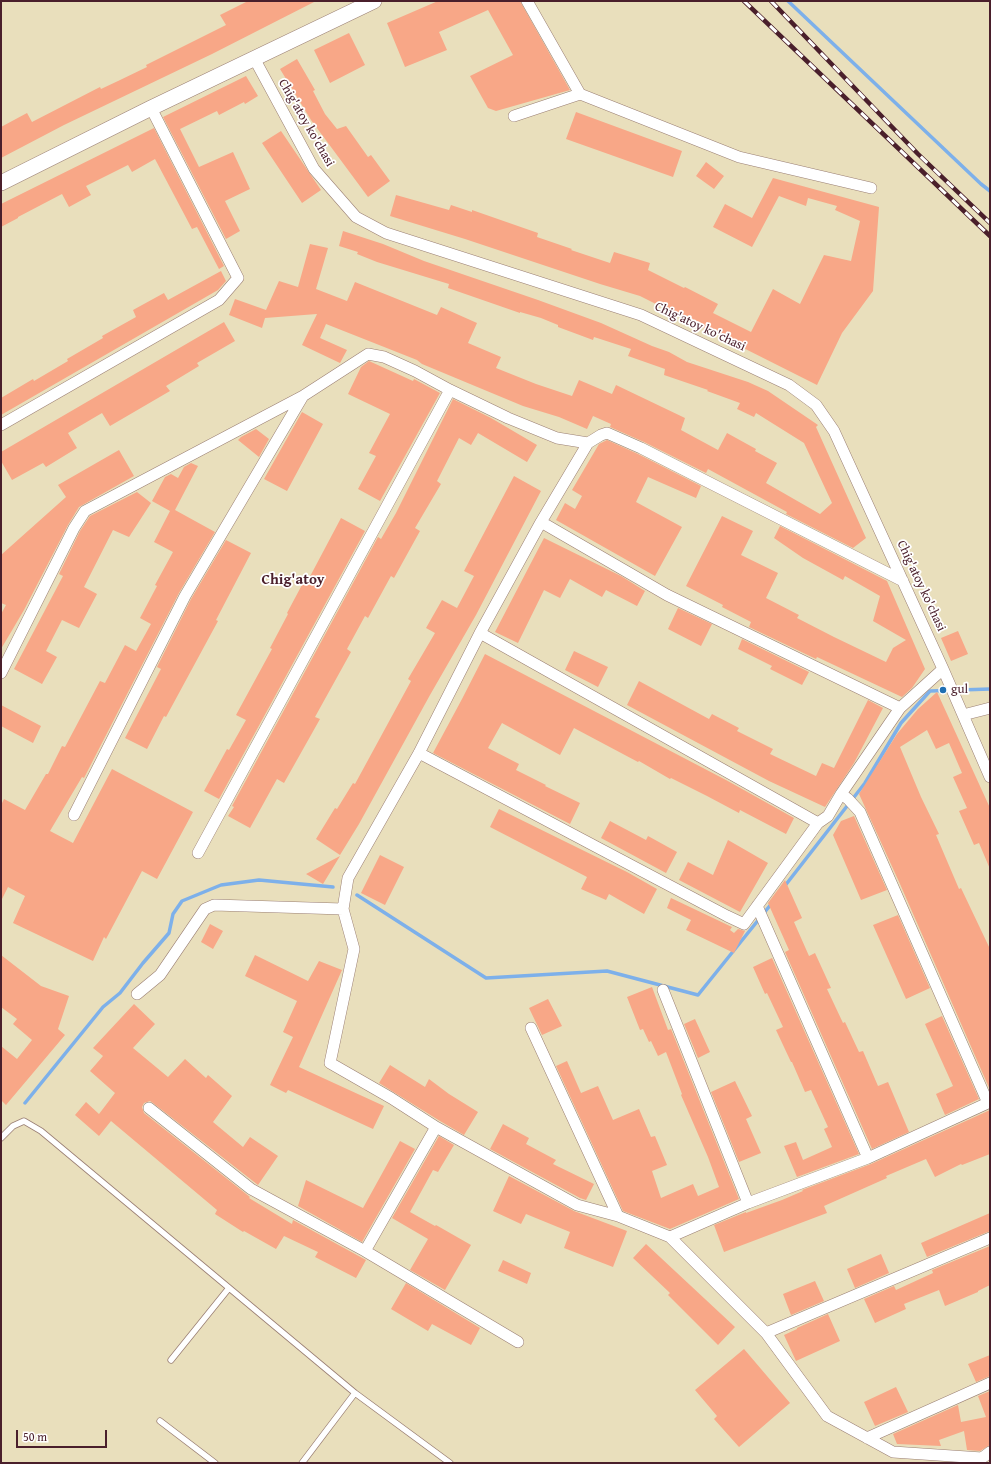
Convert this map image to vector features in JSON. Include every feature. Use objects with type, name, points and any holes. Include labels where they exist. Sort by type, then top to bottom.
[{"type":"main road","points":[[1,183],[151,108],[374,1]]},
{"type":"street","points":[[527,1],[580,94],[739,157],[871,188]]},
{"type":"street","name":"Chig'atoy ko'chasi","points":[[254,58],[314,169],[356,217],[386,233],[641,315],[789,385],[816,405],[834,431],[903,580],[990,777]]},
{"type":"street","points":[[514,116],[580,94]]},
{"type":"street","points":[[1,425],[219,300],[238,278],[151,108]]},
{"type":"street","points":[[1,673],[74,528],[85,511],[303,396],[368,354],[390,360],[415,371],[508,418],[557,438],[588,443]]},
{"type":"street","points":[[198,853],[450,390]]},
{"type":"street","points":[[74,815],[185,596],[303,396]]},
{"type":"street","points":[[903,580],[648,451],[614,436],[607,433],[588,443],[541,522],[480,633],[419,753],[348,878],[343,909],[354,949],[330,1063],[391,1098],[436,1127],[577,1205],[618,1216],[670,1237],[766,1333],[827,1416],[893,1452],[982,1458],[990,1452]]},
{"type":"street","points":[[541,522],[667,596],[900,708]]},
{"type":"street","points":[[480,633],[818,823]]},
{"type":"street","points":[[419,753],[744,924],[818,823],[828,816],[845,797],[900,708],[943,669]]},
{"type":"street","points":[[963,715],[990,708]]},
{"type":"street","points":[[670,1237],[748,1203],[868,1158],[989,1102],[860,812],[845,797]]},
{"type":"street","points":[[137,994],[160,975],[205,909],[214,905],[343,909]]},
{"type":"street","points":[[757,906],[868,1158]]},
{"type":"street","points":[[663,990],[748,1203]]},
{"type":"street","points":[[531,1028],[618,1216]]},
{"type":"street","points":[[149,1108],[251,1188],[364,1251],[518,1342]]},
{"type":"street","points":[[364,1251],[436,1127]]},
{"type":"street","points":[[766,1333],[990,1238]]},
{"type":"street","points":[[867,1438],[990,1383]]},
{"type":"street","points":[[988,1463],[990,1452]]},
{"type":"lane","points":[[1,1138],[13,1126],[24,1121],[41,1131],[355,1393],[450,1463]]},
{"type":"lane","points":[[171,1360],[229,1288]]},
{"type":"lane","points":[[302,1463],[355,1393]]},
{"type":"lane","points":[[160,1421],[214,1463]]},
{"type":"building","points":[[248,1],[316,1],[212,54],[64,125],[1,158],[1,127],[27,113],[32,122],[100,87],[101,89],[147,67],[146,65],[226,25],[220,15]]},
{"type":"building","points":[[438,1],[520,1],[570,90],[496,111],[488,108],[470,76],[513,55],[488,10],[439,32],[447,50],[405,67],[387,23]]},
{"type":"building","points":[[349,33],[365,65],[330,83],[314,50]]},
{"type":"building","points":[[297,59],[315,90],[313,91],[325,114],[337,129],[346,126],[368,157],[371,155],[390,181],[368,197],[311,120],[280,69]]},
{"type":"building","points":[[246,76],[258,96],[245,104],[244,102],[219,115],[217,111],[180,129],[199,167],[233,152],[250,189],[225,201],[240,231],[226,239],[163,117]]},
{"type":"building","points":[[576,112],[682,151],[673,177],[566,139]]},
{"type":"building","points":[[154,128],[224,266],[219,269],[197,227],[192,229],[155,159],[132,172],[128,165],[86,186],[91,195],[69,207],[62,194],[1,227],[1,204]]},
{"type":"building","points":[[281,131],[321,190],[302,203],[262,143]]},
{"type":"building","points":[[706,162],[724,176],[714,189],[696,176]]},
{"type":"building","points":[[773,178],[879,207],[873,291],[842,333],[817,385],[640,296],[390,216],[396,195],[449,210],[451,205],[472,212],[472,210],[538,233],[537,237],[610,263],[614,252],[650,263],[648,270],[718,304],[713,313],[751,332],[773,289],[800,304],[824,255],[851,261],[860,221],[835,210],[837,206],[808,198],[806,206],[779,196],[752,247],[713,227],[725,204],[752,218]]},
{"type":"building","points":[[343,231],[601,323],[669,352],[687,362],[748,382],[768,391],[818,425],[816,427],[866,538],[853,548],[786,514],[787,512],[708,469],[706,473],[610,427],[611,424],[593,416],[587,429],[559,417],[523,406],[422,364],[417,360],[326,324],[320,338],[347,350],[340,363],[302,345],[317,314],[265,318],[262,328],[229,315],[235,299],[266,310],[279,281],[298,287],[310,244],[328,248],[316,289],[347,301],[355,282],[437,315],[441,307],[477,323],[468,343],[501,357],[496,368],[572,396],[579,380],[612,394],[616,385],[685,418],[681,430],[718,450],[727,433],[756,449],[755,451],[777,463],[766,483],[820,514],[832,503],[804,443],[756,413],[754,417],[737,409],[740,403],[664,375],[665,369],[628,356],[631,349],[594,337],[593,340],[558,327],[558,325],[541,318],[520,313],[448,288],[449,284],[377,262],[357,254],[358,252],[339,246]]},
{"type":"building","points":[[221,271],[226,281],[218,290],[1,415],[1,398],[68,361],[67,359],[103,338],[102,336],[136,317],[133,310],[164,293],[168,300]]},
{"type":"building","points":[[224,322],[235,341],[197,363],[199,366],[166,386],[170,391],[110,426],[102,413],[68,433],[77,448],[46,467],[43,463],[12,480],[1,461],[1,452]]},
{"type":"building","points":[[369,361],[413,381],[414,379],[440,393],[380,501],[358,489],[376,456],[369,453],[390,414],[348,394],[361,367]]},
{"type":"building","points":[[453,399],[491,418],[537,445],[527,462],[478,433],[471,445],[459,438],[437,481],[441,484],[415,528],[420,531],[394,578],[391,576],[368,618],[365,616],[347,649],[351,652],[315,717],[320,719],[284,783],[277,779],[250,828],[228,816],[234,807],[232,806],[378,537],[381,539],[396,513]]},
{"type":"building","points":[[302,412],[323,424],[287,491],[264,479]]},
{"type":"building","points":[[256,429],[269,439],[259,457],[238,440]]},
{"type":"building","points":[[607,440],[701,486],[696,498],[648,477],[636,502],[682,527],[655,576],[556,520],[565,503],[575,509],[582,496],[572,490],[599,444]]},
{"type":"building","points":[[119,450],[134,476],[79,507],[68,525],[24,610],[1,649],[1,614],[6,605],[1,603],[1,555],[66,497],[58,485]]},
{"type":"building","points":[[191,463],[198,466],[175,510],[215,532],[179,593],[84,778],[82,777],[50,831],[73,843],[112,769],[193,812],[157,879],[142,871],[106,939],[104,937],[93,961],[13,923],[25,896],[8,887],[1,901],[1,805],[4,799],[25,810],[46,774],[48,774],[62,746],[65,747],[100,681],[105,683],[125,645],[136,651],[151,624],[140,618],[157,586],[155,585],[173,552],[154,542],[170,511],[152,501],[165,477],[171,474],[178,478],[184,467]]},
{"type":"building","points":[[514,476],[541,491],[476,615],[359,824],[340,855],[316,839],[335,808],[337,809],[353,783],[355,784],[411,681],[408,679],[435,633],[426,628],[442,600],[457,608],[474,576],[464,571]]},
{"type":"building","points":[[137,492],[151,503],[129,537],[113,530],[84,587],[97,594],[79,628],[62,620],[46,651],[57,657],[42,684],[14,669],[63,576],[59,574],[80,531],[90,516]]},
{"type":"building","points":[[722,516],[753,531],[741,555],[778,573],[766,598],[799,615],[797,618],[886,662],[893,648],[906,640],[873,621],[880,596],[845,576],[843,580],[803,558],[774,538],[780,526],[887,581],[925,669],[912,688],[902,697],[817,657],[816,659],[749,627],[751,622],[722,607],[723,605],[686,586]]},
{"type":"building","points":[[341,518],[365,531],[219,799],[204,791],[227,749],[229,750],[246,720],[236,715],[272,649],[270,648],[288,614],[287,613],[303,583],[306,584]]},
{"type":"building","points":[[544,538],[621,576],[645,591],[637,606],[606,590],[602,597],[570,579],[560,598],[544,590],[518,643],[495,632]]},
{"type":"building","points":[[226,540],[251,553],[216,620],[218,621],[147,749],[125,738],[161,669],[157,667],[191,599]]},
{"type":"building","points":[[678,608],[712,624],[701,646],[668,629]]},
{"type":"building","points":[[958,631],[968,654],[951,661],[941,638]]},
{"type":"building","points":[[742,639],[809,672],[802,685],[770,669],[772,666],[738,649]]},
{"type":"building","points":[[574,651],[608,667],[598,687],[565,670]]},
{"type":"building","points":[[485,654],[726,780],[794,818],[786,834],[740,810],[739,813],[671,778],[670,779],[639,761],[638,762],[574,728],[560,755],[502,723],[488,748],[519,764],[516,770],[580,803],[570,824],[433,753]]},
{"type":"building","points":[[639,681],[709,719],[712,714],[739,728],[737,731],[773,749],[770,754],[816,776],[822,763],[834,768],[868,700],[883,708],[854,763],[825,807],[769,781],[627,705]]},
{"type":"building","points":[[937,692],[990,808],[990,869],[979,843],[974,845],[959,811],[967,808],[953,777],[962,773],[949,743],[936,749],[927,730],[900,747],[921,797],[939,834],[936,835],[959,889],[961,888],[990,949],[990,1090],[859,794],[897,734],[918,709]]},
{"type":"building","points":[[1,705],[41,726],[33,743],[1,726]]},
{"type":"building","points":[[499,809],[627,872],[657,889],[644,914],[609,894],[606,900],[581,889],[587,877],[490,827]]},
{"type":"building","points":[[854,816],[887,890],[861,900],[833,835],[841,821]]},
{"type":"building","points":[[610,821],[646,840],[648,836],[677,852],[666,873],[601,838]]},
{"type":"building","points":[[728,840],[768,863],[740,912],[679,880],[688,862],[713,875]]},
{"type":"building","points":[[380,855],[404,867],[385,905],[361,893]]},
{"type":"building","points":[[340,856],[323,884],[306,874]]},
{"type":"building","points":[[785,880],[802,918],[794,922],[809,956],[815,953],[831,988],[827,989],[843,1023],[845,1022],[859,1052],[863,1051],[878,1086],[888,1082],[909,1132],[872,1149],[785,952],[789,950],[768,903]]},
{"type":"building","points":[[671,898],[732,927],[730,930],[734,933],[738,929],[745,931],[734,953],[686,930],[691,920],[667,908]]},
{"type":"building","points":[[898,915],[930,988],[906,999],[873,925]]},
{"type":"building","points":[[210,924],[223,931],[213,949],[201,942]]},
{"type":"building","points":[[1,955],[41,986],[69,996],[58,1029],[65,1035],[6,1105],[1,1100],[1,1046],[17,1059],[32,1040],[13,1024],[17,1019],[1,1007]]},
{"type":"building","points":[[255,955],[308,981],[319,961],[342,970],[299,1067],[384,1106],[373,1129],[288,1090],[286,1093],[270,1085],[293,1037],[283,1032],[297,1001],[245,976]]},
{"type":"building","points":[[772,958],[859,1154],[797,1177],[784,1146],[796,1142],[803,1160],[832,1147],[824,1129],[828,1127],[811,1090],[805,1092],[776,1030],[783,1027],[767,993],[765,994],[753,967]]},
{"type":"building","points":[[652,987],[668,1030],[671,1029],[739,1199],[670,1229],[623,1211],[556,1066],[567,1061],[581,1093],[598,1086],[613,1120],[639,1109],[651,1137],[655,1136],[667,1165],[652,1171],[661,1198],[693,1184],[698,1196],[719,1187],[708,1157],[681,1095],[682,1094],[666,1052],[658,1056],[643,1029],[640,1030],[627,997]]},
{"type":"building","points":[[548,999],[562,1026],[542,1035],[529,1008]]},
{"type":"building","points":[[134,1004],[155,1024],[133,1048],[168,1077],[185,1059],[206,1078],[208,1075],[232,1096],[213,1122],[243,1147],[250,1137],[278,1156],[258,1185],[150,1101],[144,1103],[142,1107],[144,1113],[250,1197],[249,1198],[292,1224],[293,1220],[366,1260],[356,1278],[315,1257],[318,1252],[284,1236],[276,1249],[244,1231],[243,1232],[215,1214],[217,1210],[111,1121],[99,1136],[75,1115],[86,1102],[99,1114],[115,1093],[90,1071],[103,1056],[93,1048]]},
{"type":"building","points":[[942,1016],[979,1099],[945,1115],[936,1094],[953,1086],[925,1024]]},
{"type":"building","points":[[695,1019],[710,1052],[698,1058],[684,1024]]},
{"type":"building","points":[[390,1065],[425,1087],[429,1079],[449,1094],[478,1112],[464,1135],[379,1083]]},
{"type":"building","points":[[735,1081],[752,1116],[746,1119],[761,1153],[739,1162],[711,1092]]},
{"type":"building","points":[[990,1110],[990,1154],[962,1165],[961,1164],[935,1177],[926,1159],[886,1176],[887,1178],[824,1206],[827,1213],[724,1252],[714,1225],[782,1200],[803,1191],[802,1190],[871,1164]]},
{"type":"building","points":[[503,1124],[529,1138],[526,1144],[556,1160],[553,1164],[594,1184],[586,1200],[490,1149]]},
{"type":"building","points":[[439,1136],[454,1145],[438,1172],[433,1170],[410,1212],[471,1245],[445,1290],[410,1270],[428,1239],[392,1218]]},
{"type":"building","points":[[400,1141],[415,1149],[362,1242],[298,1206],[306,1180],[363,1208]]},
{"type":"building","points":[[509,1176],[574,1211],[627,1231],[613,1267],[564,1248],[570,1232],[526,1214],[521,1224],[493,1211]]},
{"type":"building","points":[[990,1213],[990,1231],[927,1257],[921,1243]]},
{"type":"building","points":[[646,1244],[735,1327],[718,1345],[668,1295],[670,1293],[633,1258]]},
{"type":"building","points":[[990,1246],[990,1285],[978,1292],[945,1306],[939,1290],[904,1304],[906,1309],[875,1323],[864,1299],[894,1286],[896,1290],[933,1273],[932,1270]]},
{"type":"building","points":[[881,1254],[889,1273],[855,1288],[847,1269]]},
{"type":"building","points":[[503,1260],[531,1273],[527,1284],[498,1271]]},
{"type":"building","points":[[815,1281],[824,1301],[791,1315],[783,1294]]},
{"type":"building","points":[[406,1283],[480,1328],[471,1345],[432,1324],[428,1331],[391,1309]]},
{"type":"building","points":[[828,1314],[840,1341],[796,1361],[784,1335]]},
{"type":"building","points":[[744,1349],[790,1403],[739,1447],[714,1419],[717,1416],[695,1390]]},
{"type":"building","points":[[990,1355],[990,1376],[976,1382],[968,1364]]},
{"type":"building","points":[[896,1387],[908,1412],[875,1426],[864,1402]]},
{"type":"building","points":[[990,1391],[990,1445],[980,1451],[967,1450],[964,1431],[939,1440],[941,1446],[897,1444],[893,1434],[958,1405],[961,1422],[986,1417],[978,1396]]},
{"type":"waterway","points":[[788,1],[990,191]]},
{"type":"waterway","points":[[784,887],[865,783],[901,723],[930,691],[990,689]]},
{"type":"waterway","points":[[25,1103],[103,1007],[120,993],[169,933],[173,914],[182,901],[221,885],[259,880],[333,887]]},
{"type":"waterway","points":[[357,895],[486,978],[607,971],[698,995],[772,903]]},
{"type":"railway","points":[[744,1],[990,236]]},
{"type":"railway","points":[[771,1],[918,154],[990,223]]},
{"type":"place","name":"gul","points":[[943,690]]},
{"type":"district","name":"Chig'atoy","points":[[293,580]]}]
